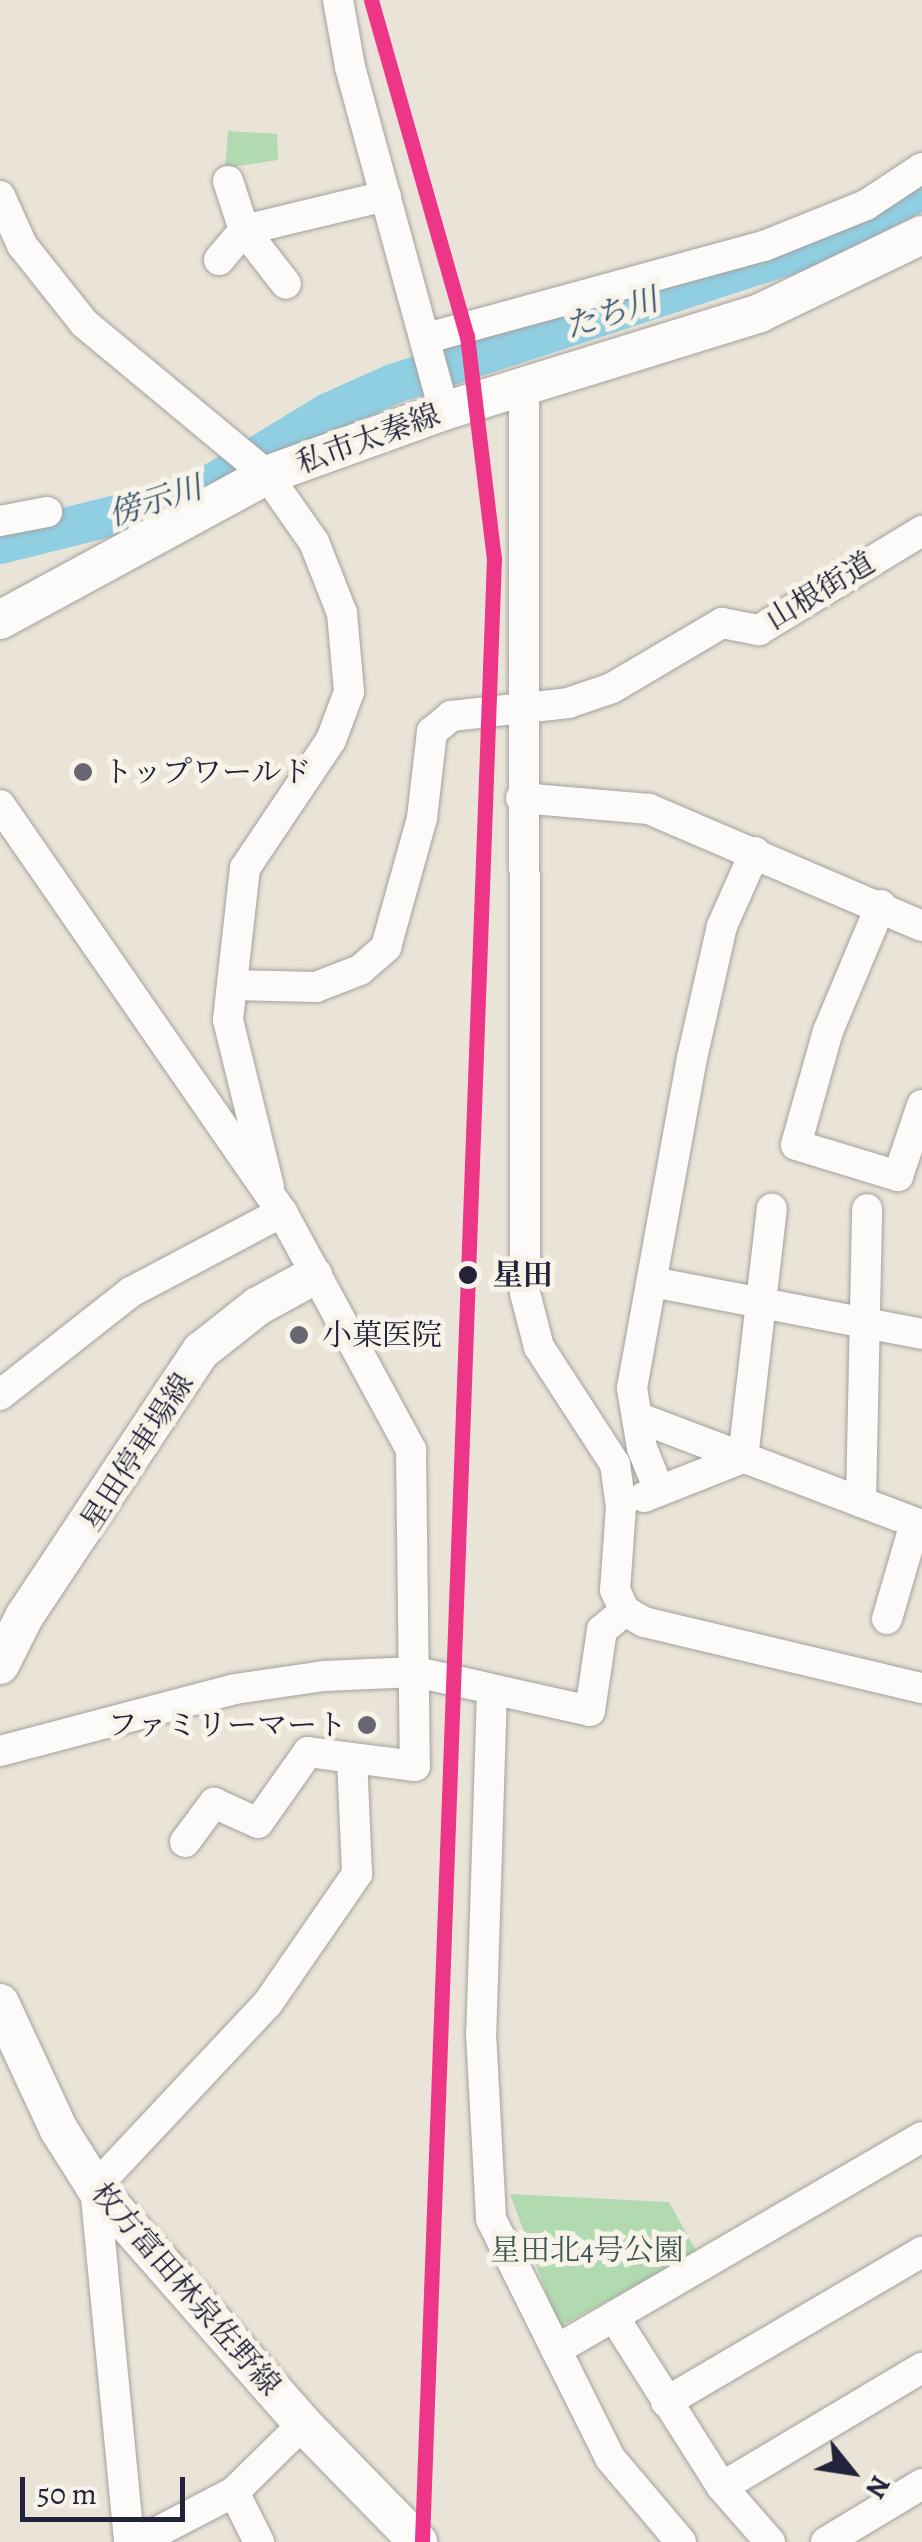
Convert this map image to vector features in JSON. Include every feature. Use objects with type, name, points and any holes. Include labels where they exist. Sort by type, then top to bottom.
[{"type":"main road","name":"私市太秦線","points":[[0,620],[255,466],[442,404],[524,390],[760,313],[922,235]]},
{"type":"main road","name":"星田停車場線","points":[[0,1665],[24,1617],[200,1352],[258,1306],[312,1276]]},
{"type":"main road","name":"枚方富田林泉佐野線","points":[[0,2003],[60,2130],[95,2186],[302,2424],[418,2542]]},
{"type":"street","points":[[338,0],[442,404]]},
{"type":"street","points":[[429,348],[764,246],[866,205],[922,168]]},
{"type":"street","points":[[228,181],[244,230],[286,284]]},
{"type":"street","points":[[0,196],[22,245],[84,322],[255,466],[314,542],[342,613],[349,692],[331,740],[245,868],[228,1020],[276,1203]]},
{"type":"street","points":[[218,260],[244,230],[386,196]]},
{"type":"street","points":[[524,390],[520,708],[528,976],[525,1293],[538,1348],[616,1464],[621,1507],[615,1590],[625,1611],[644,1622],[922,1688]]},
{"type":"street","points":[[0,521],[47,512]]},
{"type":"street","name":"山根街道","points":[[232,986],[316,987],[360,970],[386,946],[422,818],[432,732],[452,716],[568,703],[612,688],[722,623],[759,630],[922,531]]},
{"type":"street","points":[[521,798],[649,809],[881,905],[922,926]]},
{"type":"street","points":[[0,805],[276,1203],[312,1276],[412,1450],[415,1766],[308,1752],[258,1822],[214,1803],[185,1842]]},
{"type":"street","points":[[660,1490],[632,1388],[722,926],[755,852]]},
{"type":"street","points":[[881,905],[828,1031],[796,1145],[898,1176],[922,1105]]},
{"type":"street","points":[[0,1395],[131,1292],[276,1203]]},
{"type":"street","points":[[743,1458],[758,1302],[772,1209]]},
{"type":"street","points":[[861,1502],[867,1209]]},
{"type":"street","points":[[652,1282],[922,1334]]},
{"type":"street","points":[[637,1417],[918,1524],[887,1619]]},
{"type":"street","points":[[621,1507],[743,1458]]},
{"type":"street","points":[[0,1752],[234,1689],[416,1672],[590,1711],[602,1630],[625,1611]]},
{"type":"street","points":[[492,1691],[481,2033],[485,2190],[490,2219],[610,2458],[681,2542]]},
{"type":"street","points":[[129,2542],[95,2186],[268,2002],[356,1874],[352,1758]]},
{"type":"street","points":[[556,2350],[916,2151]]},
{"type":"street","points":[[666,2402],[922,2252]]},
{"type":"street","points":[[614,2317],[722,2487],[770,2542]]},
{"type":"street","points":[[722,2487],[922,2368]]},
{"type":"street","points":[[138,2542],[234,2492],[302,2424]]},
{"type":"street","points":[[826,2542],[922,2484]]},
{"type":"street","points":[[234,2492],[259,2542]]},
{"type":"green space","points":[[228,131],[277,134],[278,160],[225,168]]},
{"type":"green space","name":"星田北4号公園","points":[[510,2194],[669,2202],[697,2252],[559,2327]]},
{"type":"waterway","name":"たち川","points":[[0,544],[192,496],[328,413],[393,384],[798,252],[922,190]]},
{"type":"transit line","points":[[371,0],[467,336],[494,558],[422,2542]]},
{"type":"place","name":"トップワールド","points":[[83,772]]},
{"type":"place","name":"星田","points":[[468,1275]]},
{"type":"place","name":"小菓医院","points":[[299,1335]]},
{"type":"place","name":"ファミリーマート","points":[[367,1725]]},
{"type":"water label","name":"傍示川","points":[[155,501]]}]
